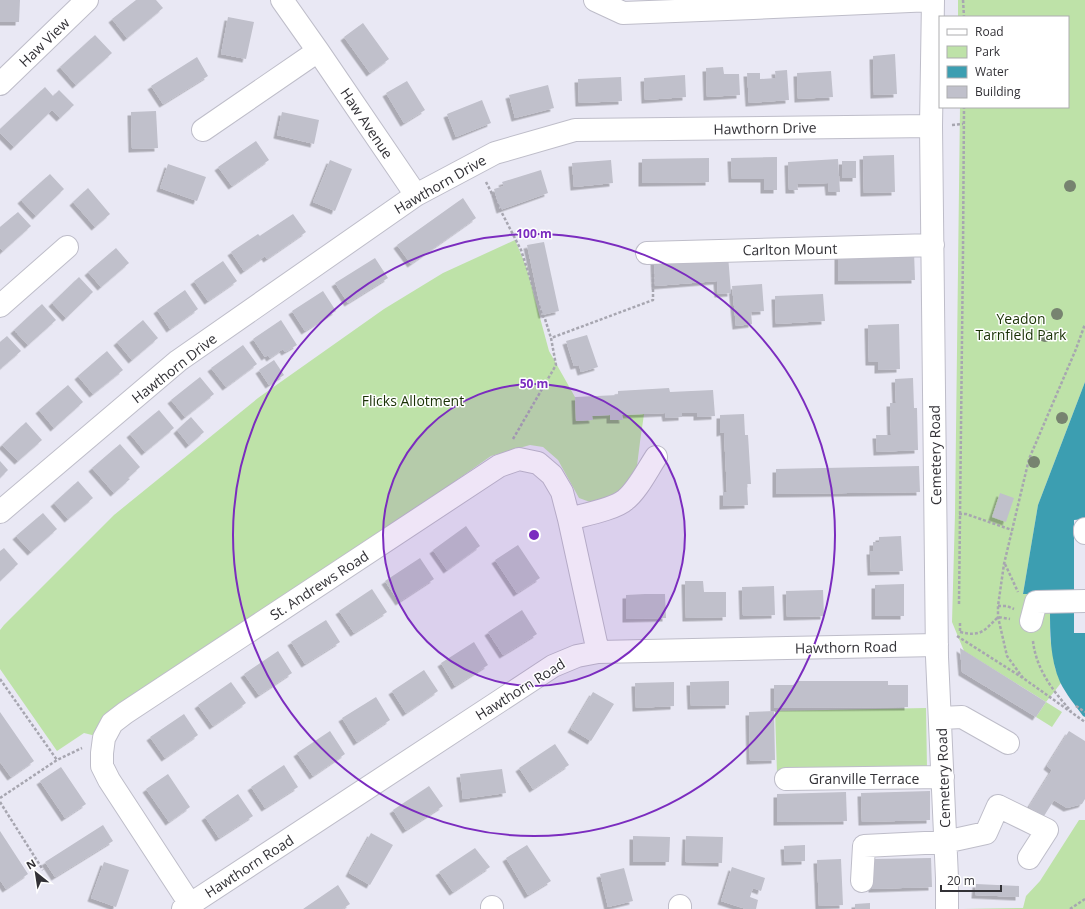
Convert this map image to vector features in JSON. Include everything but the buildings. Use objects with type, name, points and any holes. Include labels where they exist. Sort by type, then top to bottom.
[{"type":"street","name":"Haw View","points":[[0,84],[87,0]]},
{"type":"street","name":"Haw Avenue","points":[[282,0],[416,195]]},
{"type":"street","points":[[595,0],[623,13],[753,4],[933,0]]},
{"type":"street","name":"Cemetery Road","points":[[933,0],[939,94]]},
{"type":"street","points":[[203,130],[318,51]]},
{"type":"street","name":"Cemetery Road","points":[[940,108],[941,125],[933,245],[948,636],[941,718],[947,878],[946,909]]},
{"type":"street","name":"Hawthorn Drive","points":[[0,512],[178,361],[416,195],[495,153],[574,130],[941,125]]},
{"type":"street","name":"Carlton Mount","points":[[650,253],[933,245]]},
{"type":"street","points":[[0,306],[67,247]]},
{"type":"street","points":[[569,519],[618,505],[625,501],[632,494],[656,457]]},
{"type":"street","points":[[519,459],[538,463],[552,475],[562,492],[598,652]]},
{"type":"street","name":"St. Andrews Road","points":[[186,907],[102,766],[104,738],[112,723],[499,466],[519,459]]},
{"type":"street","points":[[1031,622],[1036,602],[1085,601]]},
{"type":"street","name":"Hawthorn Road","points":[[186,907],[553,666],[577,656],[598,652],[948,636]]},
{"type":"street","points":[[941,718],[962,717],[1008,743]]},
{"type":"street","name":"Granville Terrace","points":[[786,778],[943,777]]},
{"type":"street","points":[[862,881],[864,846],[945,842],[986,833],[998,806],[1047,830],[1029,858]]},
{"type":"path","points":[[963,0],[964,16]]},
{"type":"path","points":[[959,605],[964,108]]},
{"type":"path","points":[[941,125],[963,124]]},
{"type":"path","points":[[476,163],[521,250],[551,338],[556,365],[512,441],[519,459]]},
{"type":"path","points":[[551,338],[653,300],[650,253]]},
{"type":"path","points":[[1023,678],[1007,656],[998,617],[998,606],[1004,564],[1028,459],[1076,349],[1085,324]]},
{"type":"path","points":[[955,514],[966,514],[1012,530]]},
{"type":"path","points":[[998,606],[1007,606],[1017,610],[1031,622],[1034,648],[1040,668],[1057,695],[1076,716]]},
{"type":"path","points":[[948,636],[960,632],[969,635],[980,633],[998,617]]},
{"type":"path","points":[[960,619],[960,632]]},
{"type":"path","points":[[948,636],[1023,678],[1085,722]]},
{"type":"path","points":[[0,679],[57,760]]},
{"type":"path","points":[[1076,706],[1085,712]]},
{"type":"path","points":[[0,798],[57,760],[104,738]]},
{"type":"path","points":[[0,802],[43,870]]},
{"type":"path","points":[[1070,909],[1085,899]]},
{"type":"green space","name":"Yeadon Tarnfield Park","points":[[958,0],[1085,0],[1085,382],[1038,505],[1023,594],[1040,594],[1050,609],[1050,637],[1055,668],[1061,683],[1046,702],[964,651],[952,622],[955,514],[960,108],[1069,108],[1069,16],[958,16]]},
{"type":"green space","name":"Flicks Allotment","points":[[515,240],[526,266],[549,351],[575,397],[576,421],[592,420],[592,416],[610,415],[611,420],[623,420],[622,415],[644,414],[637,466],[629,482],[621,492],[604,500],[590,502],[579,498],[558,460],[543,447],[530,445],[491,456],[125,713],[104,738],[84,733],[57,751],[0,669],[0,630],[4,625],[114,515],[258,398],[384,309],[443,273]]},
{"type":"green space","points":[[1046,702],[1062,712],[1052,727],[1036,717]]},
{"type":"green space","points":[[926,708],[927,768],[777,773],[775,711]]},
{"type":"green space","points":[[1079,820],[1085,820],[1085,909],[963,909],[1023,908],[1026,896],[1040,881]]},
{"type":"water","points":[[1085,382],[1085,519],[1074,520],[1074,594],[1023,594],[1038,505]]},
{"type":"water","points":[[1074,608],[1074,633],[1085,633],[1085,717],[1060,682],[1054,664],[1051,646],[1050,609]]}]
